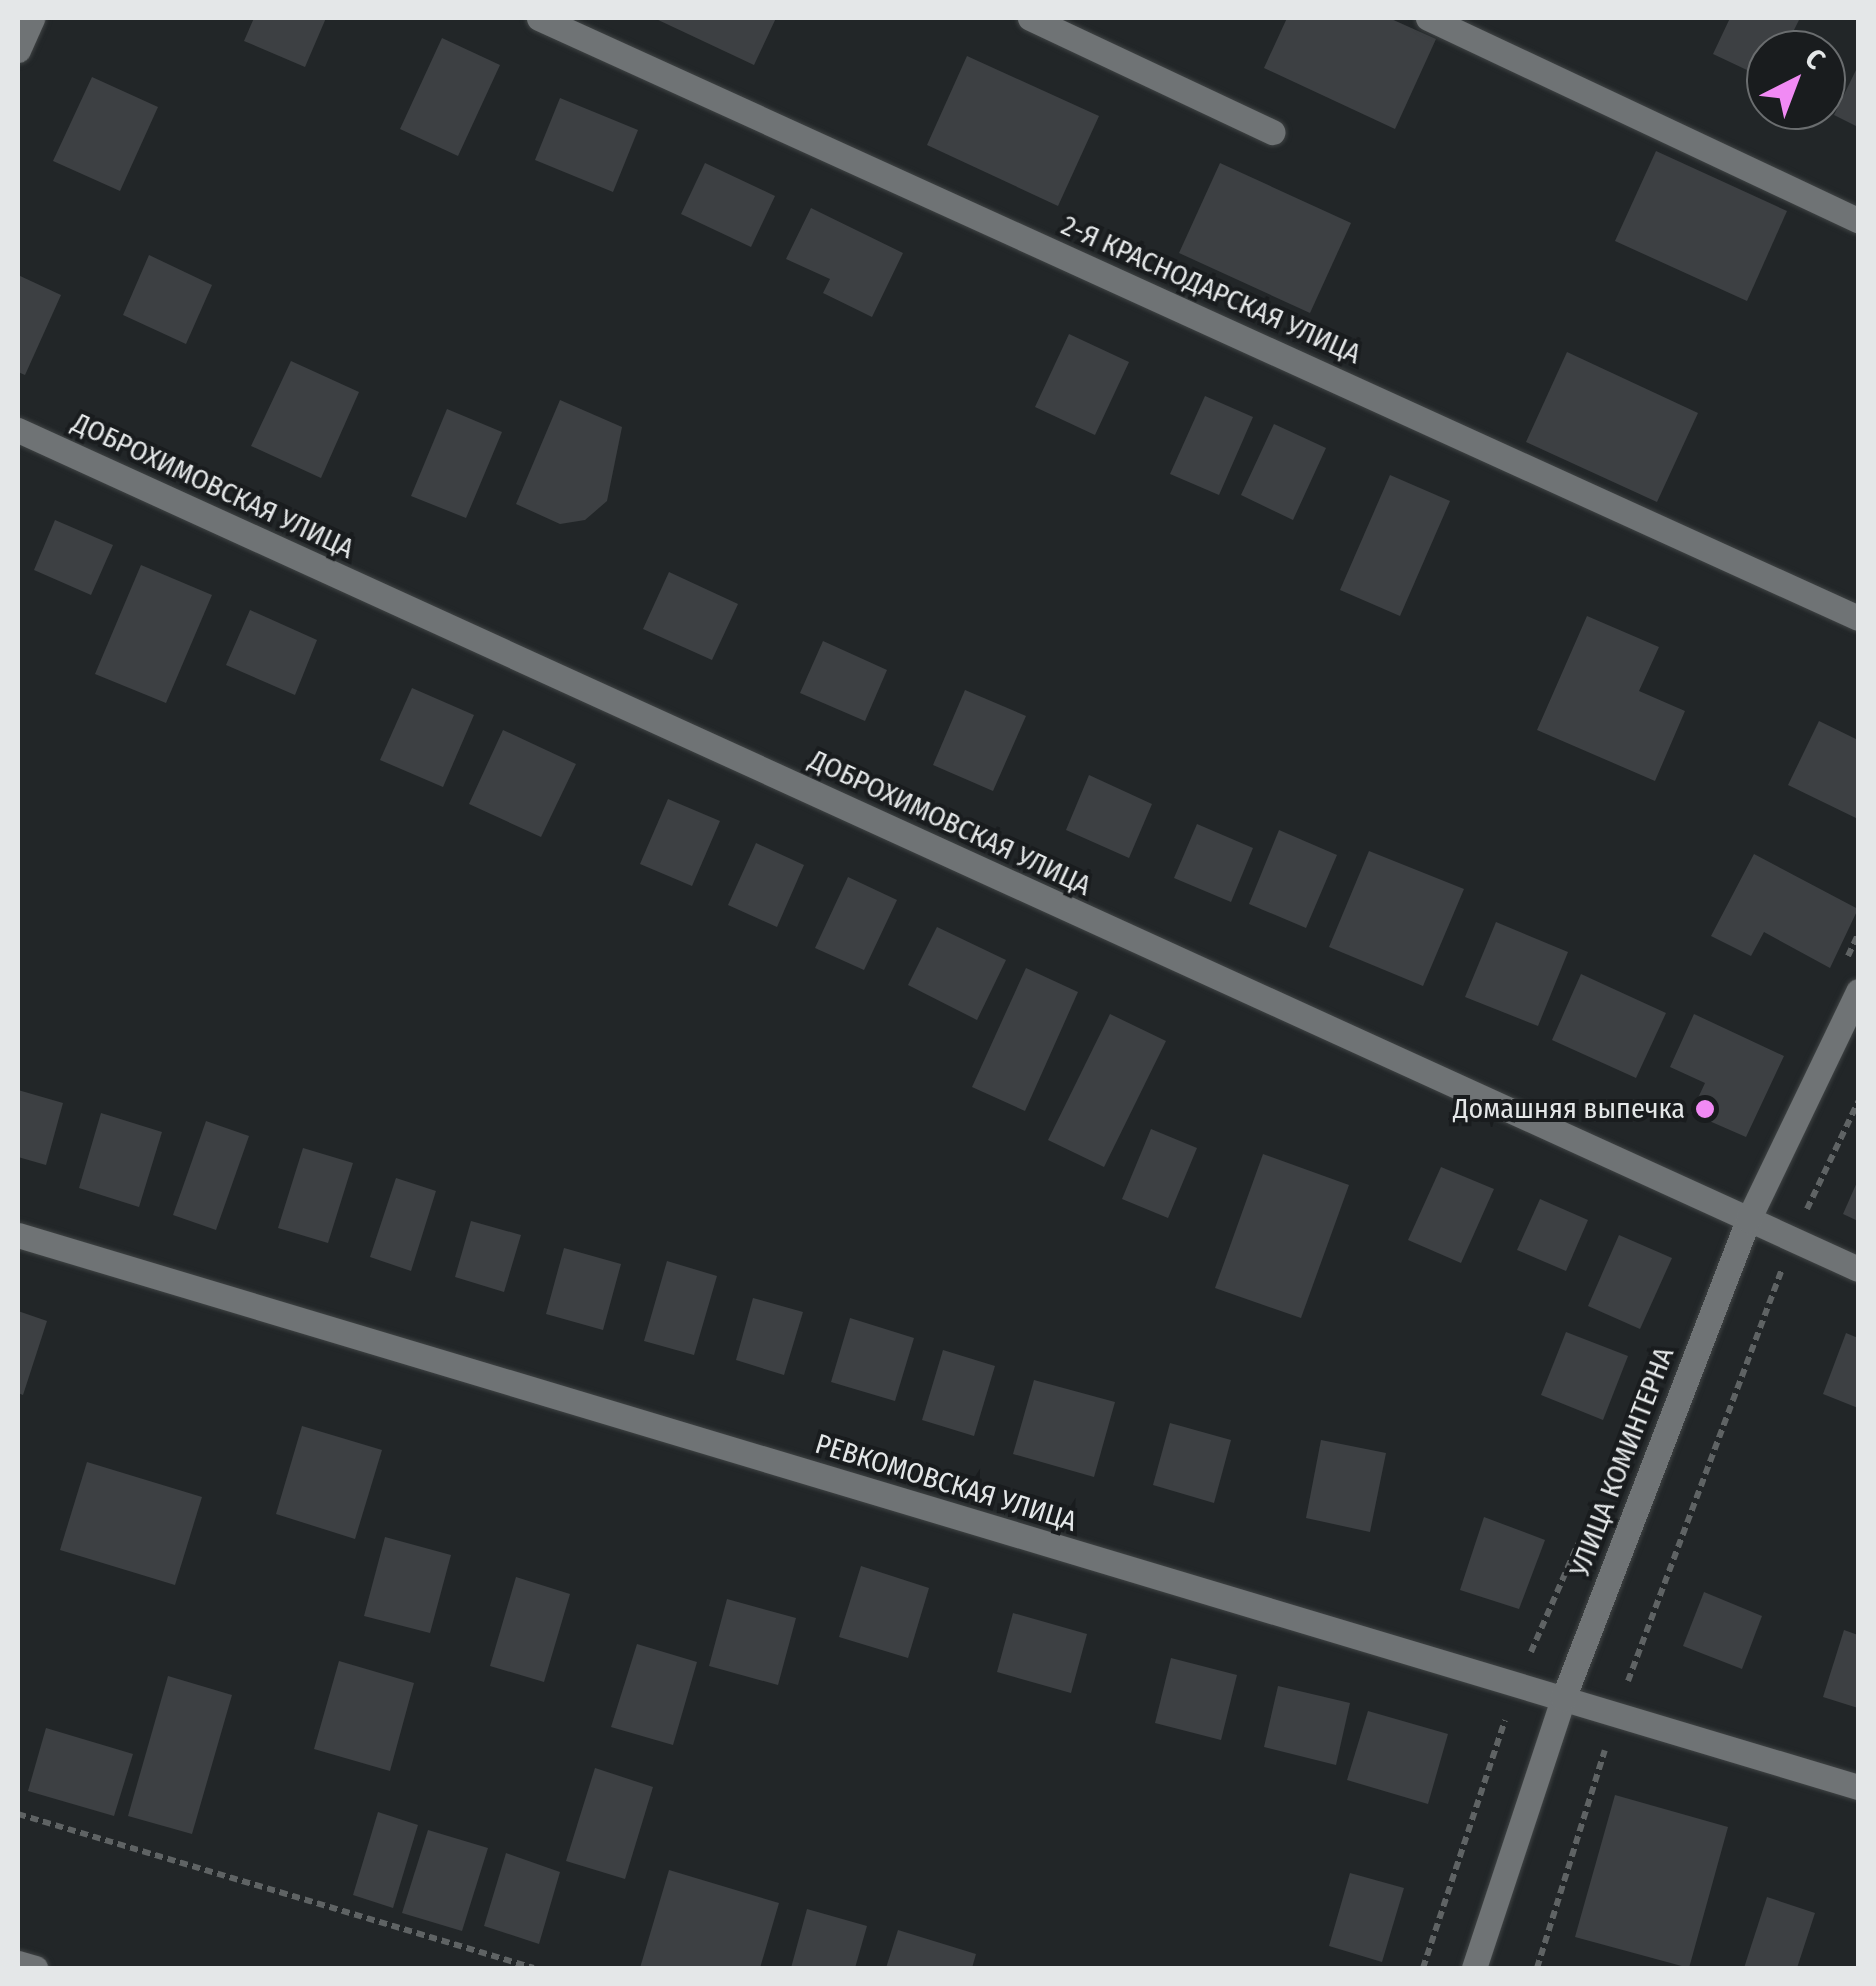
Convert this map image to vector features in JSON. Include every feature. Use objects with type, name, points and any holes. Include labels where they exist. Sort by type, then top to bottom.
[{"type":"street","points":[[18,50],[32,18]]},
{"type":"street","name":"2-Я КРАСНОДАРСКАЯ УЛИЦА","points":[[539,18],[1858,618]]},
{"type":"street","points":[[1030,18],[1272,132]]},
{"type":"street","points":[[1428,18],[1858,220]]},
{"type":"street","name":"ДОБРОХИМОВСКАЯ УЛИЦА","points":[[18,430],[1858,1269]]},
{"type":"street","name":"УЛИЦА КОМИНТЕРНА","points":[[1474,1968],[1563,1699],[1748,1220],[1858,991]]},
{"type":"street","name":"РЕВКОМОВСКАЯ УЛИЦА","points":[[18,1235],[1858,1786]]},
{"type":"street","points":[[18,1963],[35,1968]]},
{"type":"path","points":[[1537,1968],[1616,1714],[1792,1240],[1858,1102]]},
{"type":"path","points":[[18,1814],[534,1968]]},
{"type":"building","points":[[254,18],[326,18],[305,67],[244,41]]},
{"type":"building","points":[[654,18],[776,18],[754,65]]},
{"type":"building","points":[[1287,18],[1389,18],[1436,39],[1395,129],[1264,68]]},
{"type":"building","points":[[1730,18],[1800,18],[1794,30],[1746,30],[1746,70],[1713,54]]},
{"type":"building","points":[[442,38],[500,65],[458,156],[400,129]]},
{"type":"building","points":[[967,56],[1099,116],[1058,206],[927,145]]},
{"type":"building","points":[[1858,66],[1858,127],[1846,121],[1846,90]]},
{"type":"building","points":[[92,77],[158,107],[120,191],[53,161]]},
{"type":"building","points":[[560,98],[638,130],[613,192],[535,160]]},
{"type":"building","points":[[1656,151],[1787,211],[1747,301],[1615,241]]},
{"type":"building","points":[[705,163],[775,196],[751,247],[681,214]]},
{"type":"building","points":[[1220,163],[1351,223],[1310,313],[1179,253]]},
{"type":"building","points":[[811,208],[903,253],[872,317],[823,293],[830,279],[786,259]]},
{"type":"building","points":[[149,255],[212,285],[186,344],[123,315]]},
{"type":"building","points":[[18,275],[61,295],[25,375],[18,372]]},
{"type":"building","points":[[1069,334],[1129,362],[1095,435],[1035,407]]},
{"type":"building","points":[[1567,352],[1698,413],[1657,502],[1526,442]]},
{"type":"building","points":[[291,361],[359,392],[321,478],[251,446]]},
{"type":"building","points":[[1205,396],[1253,417],[1219,495],[1170,474]]},
{"type":"building","points":[[560,400],[622,427],[607,501],[585,520],[560,524],[516,504]]},
{"type":"building","points":[[447,409],[502,432],[466,518],[411,496]]},
{"type":"building","points":[[1274,424],[1326,448],[1293,520],[1241,495]]},
{"type":"building","points":[[1390,475],[1450,501],[1400,616],[1340,590]]},
{"type":"building","points":[[55,520],[113,545],[91,595],[34,570]]},
{"type":"building","points":[[141,565],[212,595],[166,703],[95,674]]},
{"type":"building","points":[[669,572],[738,604],[712,660],[643,629]]},
{"type":"building","points":[[250,610],[317,640],[295,695],[226,665]]},
{"type":"building","points":[[1587,616],[1659,647],[1639,691],[1685,711],[1655,781],[1537,730]]},
{"type":"building","points":[[823,641],[887,670],[865,721],[800,693]]},
{"type":"building","points":[[412,688],[474,715],[443,787],[380,760]]},
{"type":"building","points":[[965,690],[1026,716],[993,791],[933,765]]},
{"type":"building","points":[[1819,721],[1858,740],[1858,819],[1788,785]]},
{"type":"building","points":[[503,730],[576,764],[541,837],[469,804]]},
{"type":"building","points":[[1089,775],[1152,804],[1129,858],[1066,830]]},
{"type":"building","points":[[668,799],[720,821],[692,886],[640,864]]},
{"type":"building","points":[[1197,824],[1253,848],[1231,902],[1174,878]]},
{"type":"building","points":[[1279,830],[1337,855],[1306,928],[1249,904]]},
{"type":"building","points":[[756,843],[804,865],[777,927],[728,905]]},
{"type":"building","points":[[1369,851],[1464,889],[1423,986],[1329,947]]},
{"type":"building","points":[[1754,854],[1858,909],[1830,968],[1764,932],[1751,956],[1711,936]]},
{"type":"building","points":[[848,877],[897,900],[864,970],[815,948]]},
{"type":"building","points":[[1496,922],[1568,952],[1538,1026],[1465,997]]},
{"type":"building","points":[[937,927],[1006,960],[977,1020],[908,985]]},
{"type":"building","points":[[1026,968],[1078,992],[1025,1111],[972,1087]]},
{"type":"building","points":[[1581,974],[1666,1013],[1636,1078],[1552,1040]]},
{"type":"building","points":[[1110,1014],[1166,1041],[1104,1167],[1048,1140]]},
{"type":"building","points":[[1694,1014],[1784,1056],[1746,1137],[1691,1113],[1705,1083],[1670,1067]]},
{"type":"building","points":[[18,1090],[63,1103],[46,1165],[18,1157]]},
{"type":"building","points":[[101,1113],[162,1132],[139,1207],[79,1188]]},
{"type":"building","points":[[206,1121],[249,1136],[216,1230],[173,1215]]},
{"type":"building","points":[[1151,1129],[1197,1148],[1168,1218],[1122,1199]]},
{"type":"building","points":[[303,1148],[353,1163],[328,1243],[278,1228]]},
{"type":"building","points":[[1263,1154],[1349,1185],[1301,1318],[1215,1288]]},
{"type":"building","points":[[1441,1167],[1494,1189],[1461,1263],[1408,1240]]},
{"type":"building","points":[[396,1178],[436,1191],[411,1271],[370,1257]]},
{"type":"building","points":[[1858,1180],[1858,1221],[1843,1214]]},
{"type":"building","points":[[1540,1199],[1588,1220],[1566,1271],[1517,1250]]},
{"type":"building","points":[[471,1221],[521,1235],[504,1292],[455,1277]]},
{"type":"building","points":[[1619,1235],[1672,1258],[1640,1329],[1588,1306]]},
{"type":"building","points":[[564,1248],[621,1264],[603,1330],[546,1314]]},
{"type":"building","points":[[667,1261],[717,1276],[694,1355],[644,1341]]},
{"type":"building","points":[[753,1298],[803,1312],[784,1375],[736,1360]]},
{"type":"building","points":[[18,1311],[47,1321],[23,1395],[18,1393]]},
{"type":"building","points":[[850,1318],[914,1338],[895,1401],[831,1382]]},
{"type":"building","points":[[1566,1332],[1628,1356],[1603,1420],[1541,1395]]},
{"type":"building","points":[[1846,1333],[1858,1338],[1858,1408],[1823,1394]]},
{"type":"building","points":[[943,1350],[995,1366],[974,1436],[922,1420]]},
{"type":"building","points":[[1034,1380],[1115,1402],[1094,1477],[1013,1454]]},
{"type":"building","points":[[1170,1423],[1231,1440],[1214,1503],[1153,1485]]},
{"type":"building","points":[[302,1426],[382,1450],[355,1539],[276,1514]]},
{"type":"building","points":[[1321,1440],[1386,1453],[1370,1532],[1306,1518]]},
{"type":"building","points":[[87,1462],[202,1497],[175,1585],[60,1550]]},
{"type":"building","points":[[1484,1517],[1545,1540],[1519,1609],[1460,1590]]},
{"type":"building","points":[[385,1537],[451,1555],[430,1633],[364,1616]]},
{"type":"building","points":[[861,1566],[929,1588],[908,1658],[839,1637]]},
{"type":"building","points":[[516,1577],[570,1594],[544,1682],[490,1666]]},
{"type":"building","points":[[1704,1592],[1762,1616],[1742,1669],[1683,1646]]},
{"type":"building","points":[[727,1599],[796,1618],[778,1685],[709,1666]]},
{"type":"building","points":[[1013,1613],[1087,1634],[1071,1693],[997,1672]]},
{"type":"building","points":[[1844,1630],[1858,1635],[1858,1708],[1823,1697]]},
{"type":"building","points":[[637,1644],[697,1662],[673,1745],[611,1727]]},
{"type":"building","points":[[1171,1658],[1237,1675],[1221,1740],[1155,1723]]},
{"type":"building","points":[[339,1661],[414,1683],[390,1771],[314,1749]]},
{"type":"building","points":[[168,1676],[232,1695],[192,1834],[128,1816]]},
{"type":"building","points":[[1278,1686],[1350,1703],[1336,1765],[1264,1747]]},
{"type":"building","points":[[1368,1711],[1448,1734],[1428,1804],[1347,1780]]},
{"type":"building","points":[[46,1728],[133,1754],[114,1816],[28,1791]]},
{"type":"building","points":[[595,1768],[653,1787],[625,1879],[566,1861]]},
{"type":"building","points":[[1615,1795],[1728,1827],[1689,1968],[1575,1937]]},
{"type":"building","points":[[378,1812],[418,1825],[393,1908],[353,1895]]},
{"type":"building","points":[[428,1830],[488,1848],[462,1931],[402,1913]]},
{"type":"building","points":[[506,1853],[560,1872],[539,1944],[484,1926]]},
{"type":"building","points":[[669,1870],[779,1903],[760,1968],[640,1968]]},
{"type":"building","points":[[1350,1873],[1404,1888],[1382,1962],[1329,1946]]},
{"type":"building","points":[[1767,1897],[1815,1913],[1797,1968],[1744,1968]]},
{"type":"building","points":[[807,1909],[867,1926],[855,1968],[791,1968]]},
{"type":"building","points":[[898,1930],[976,1954],[972,1968],[886,1968]]},
{"type":"place","name":"Домашняя выпечка","points":[[1705,1109]]}]
